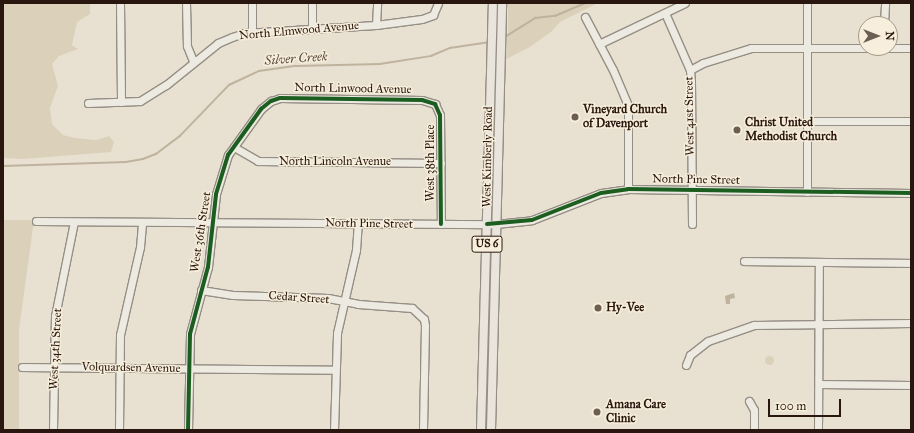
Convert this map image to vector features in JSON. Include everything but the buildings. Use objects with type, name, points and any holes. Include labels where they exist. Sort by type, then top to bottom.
[{"type":"main road","name":"West Kimberly Road","points":[[491,430],[492,224],[490,57],[493,3]]},
{"type":"main road","name":"West Kimberly Road","points":[[481,430],[502,3]]},
{"type":"street","points":[[120,3],[121,102]]},
{"type":"street","points":[[186,3],[187,46],[194,61]]},
{"type":"street","points":[[252,3],[252,33]]},
{"type":"street","points":[[312,3],[312,29]]},
{"type":"street","points":[[376,25],[377,3]]},
{"type":"street","name":"North Elmwood Avenue","points":[[88,103],[140,101],[153,94],[218,43],[252,33],[376,25],[429,18],[433,15],[438,3]]},
{"type":"street","points":[[599,44],[685,3]]},
{"type":"street","points":[[807,3],[807,192]]},
{"type":"street","points":[[884,16],[885,3]]},
{"type":"street","name":"West 41st Street","points":[[665,13],[690,70],[692,224]]},
{"type":"street","points":[[585,17],[613,70],[628,106],[628,189]]},
{"type":"street","points":[[690,70],[745,49],[858,48]]},
{"type":"street","points":[[898,48],[911,48]]},
{"type":"street","name":"North Linwood Avenue","points":[[271,101],[280,98],[422,100],[435,104]]},
{"type":"street","name":"West 36th Street","points":[[188,430],[190,334],[208,266],[213,223],[223,166],[234,147],[261,109],[271,101]]},
{"type":"street","name":"West 38th Place","points":[[435,104],[440,115],[441,224]]},
{"type":"street","points":[[807,121],[911,121]]},
{"type":"street","name":"North Lincoln Avenue","points":[[234,147],[258,161],[441,162]]},
{"type":"street","name":"North Pine Street","points":[[36,221],[492,224],[532,220],[601,193],[628,189],[911,193]]},
{"type":"street","name":"West 34th Street","points":[[53,430],[55,316],[74,222]]},
{"type":"street","points":[[119,430],[119,368],[122,322],[140,247],[142,222]]},
{"type":"street","points":[[334,430],[337,333],[356,250],[358,223]]},
{"type":"street","points":[[744,261],[911,263]]},
{"type":"street","points":[[818,430],[820,323],[819,262]]},
{"type":"street","name":"Cedar Street","points":[[201,290],[233,295],[328,298],[370,306],[405,306],[420,313],[425,324],[423,430]]},
{"type":"street","points":[[686,365],[690,355],[708,340],[730,332],[767,323],[911,323]]},
{"type":"street","name":"Volquardsen Avenue","points":[[22,367],[335,370]]},
{"type":"street","points":[[819,384],[911,385]]},
{"type":"street","points":[[749,401],[754,410],[754,430]]},
{"type":"shaded area","points":[[3,3],[90,3],[90,14],[77,22],[72,45],[78,49],[59,56],[52,64],[58,86],[50,108],[52,124],[63,135],[75,138],[96,140],[109,136],[114,142],[111,152],[23,159],[3,158]]},
{"type":"shaded area","points":[[508,3],[598,3],[560,22],[552,31],[530,47],[504,60],[508,32]]},
{"type":"shaded area","points":[[3,220],[34,220],[19,330],[19,430],[3,430]]},
{"type":"shaded area","points":[[734,293],[735,298],[730,299],[730,304],[726,304],[725,296]]},
{"type":"shaded area","points":[[769,355],[774,360],[769,365],[764,360]]},
{"type":"waterway","name":"Silver Creek","points":[[505,37],[535,18],[555,16],[586,3]]},
{"type":"waterway","name":"Silver Creek","points":[[3,166],[126,162],[143,159],[156,154],[180,136],[229,85],[259,71],[296,66],[380,64],[431,56],[450,48],[490,42]]},
{"type":"cycle path","points":[[188,430],[190,334],[208,267],[216,194],[228,155],[261,109],[271,101],[280,98],[422,100],[435,104],[440,115],[441,224]]},
{"type":"cycle path","points":[[487,224],[532,220],[601,193],[628,189],[911,193]]},
{"type":"place","name":"Vineyard Church of Davenport","points":[[575,117]]},
{"type":"place","name":"Christ United Methodist Church","points":[[737,130]]},
{"type":"place","name":"Hy-Vee","points":[[598,308]]},
{"type":"place","name":"Amana Care Clinic","points":[[597,412]]}]
